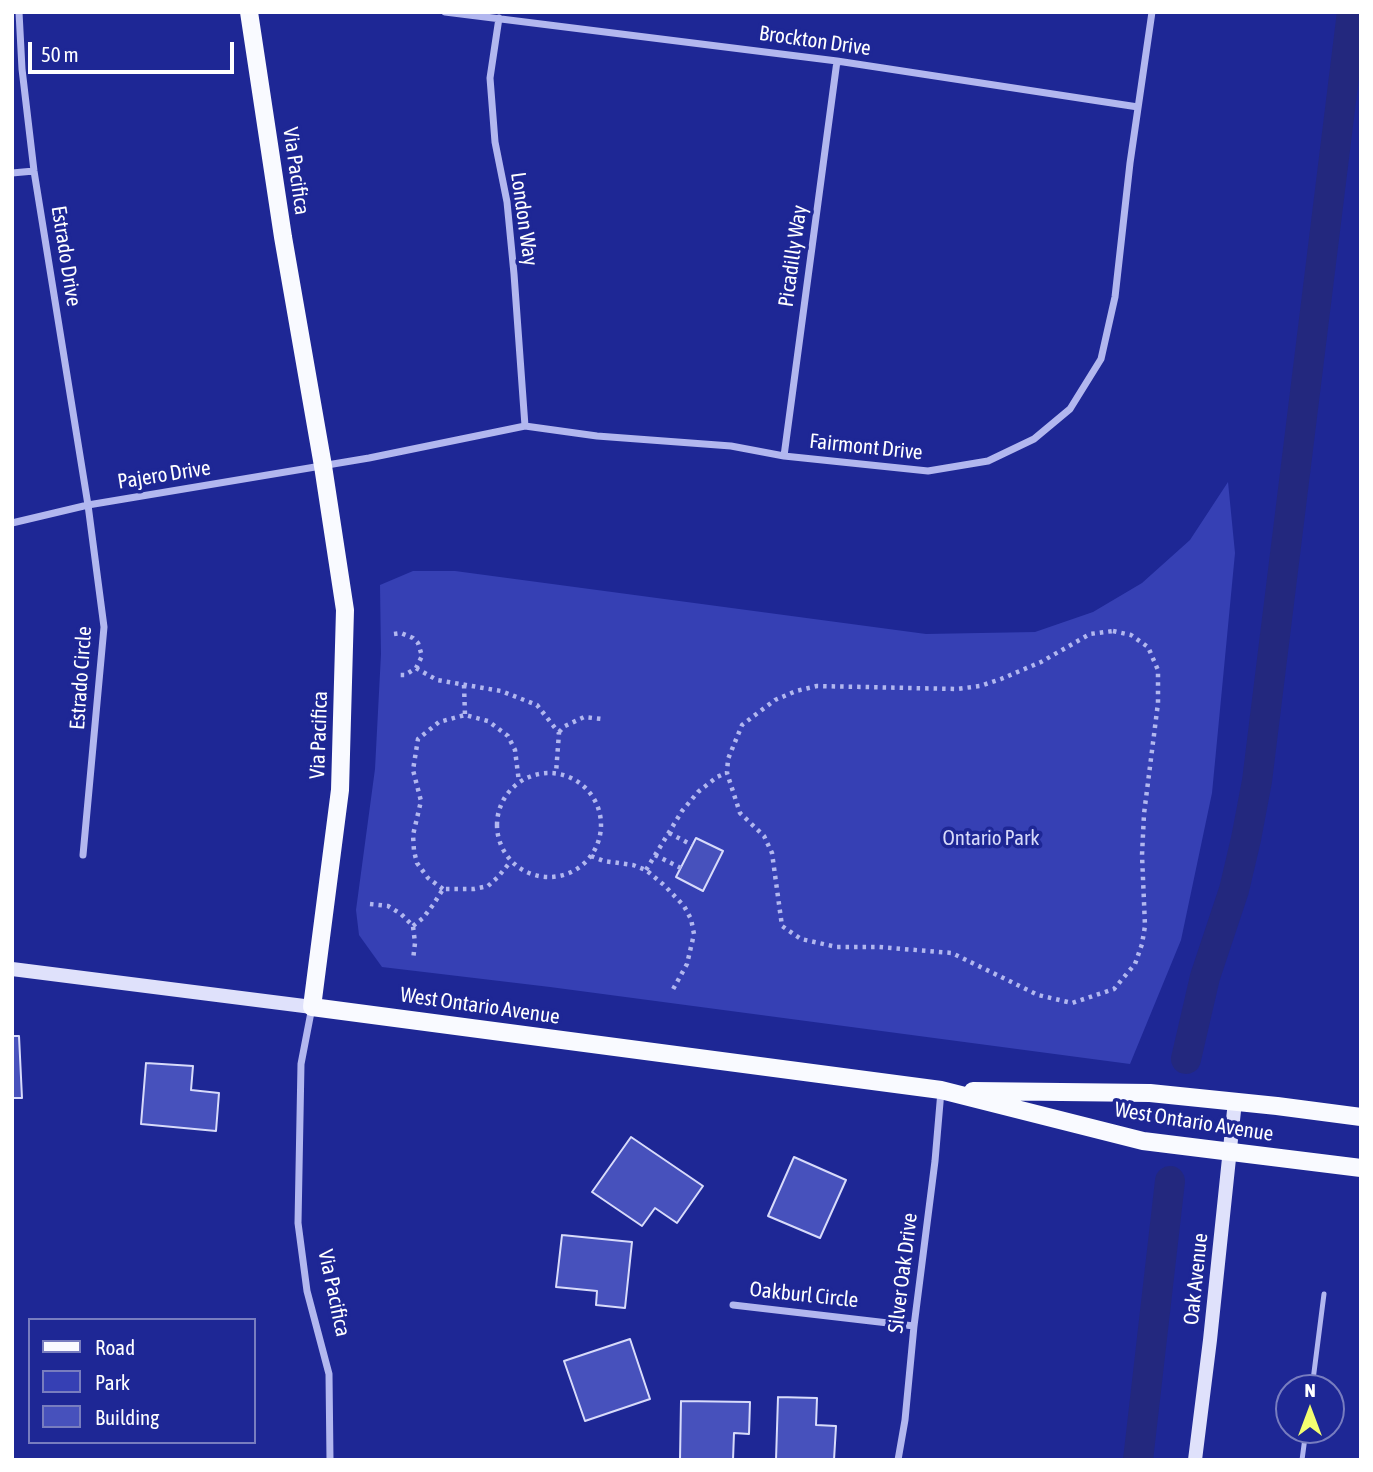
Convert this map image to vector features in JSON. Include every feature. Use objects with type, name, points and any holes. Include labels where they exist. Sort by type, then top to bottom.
[{"type":"main road","name":"Via Pacifica","points":[[250,12],[283,237],[345,610],[340,790],[312,1007]]},
{"type":"main road","name":"West Ontario Avenue","points":[[312,1007],[941,1090],[1143,1141],[1361,1168]]},
{"type":"main road","name":"West Ontario Avenue","points":[[941,1090],[1150,1093],[1361,1117]]},
{"type":"street","name":"Estrado Drive","points":[[19,12],[22,69],[34,171],[88,505]]},
{"type":"street","name":"Brockton Drive","points":[[445,12],[837,61],[1138,107]]},
{"type":"street","name":"Fairmont Drive","points":[[323,466],[525,426],[597,436],[731,446],[784,456],[928,471],[988,461],[1034,439],[1070,409],[1101,359],[1115,297],[1152,12]]},
{"type":"street","name":"London Way","points":[[499,19],[490,78],[495,142],[507,202],[525,426]]},
{"type":"street","name":"Picadilly Way","points":[[784,456],[837,61]]},
{"type":"street","points":[[12,173],[34,171]]},
{"type":"street","name":"Pajero Drive","points":[[12,523],[88,505],[323,466]]},
{"type":"street","name":"Estrado Circle","points":[[83,855],[104,627],[88,505]]},
{"type":"street","name":"West Ontario Avenue","points":[[12,969],[312,1007]]},
{"type":"street","name":"Via Pacifica","points":[[312,1007],[301,1064],[298,1223],[307,1291],[329,1374],[330,1460]]},
{"type":"street","name":"Silver Oak Drive","points":[[898,1460],[905,1420],[941,1090]]},
{"type":"street","name":"Oak Avenue","points":[[1195,1460],[1235,1101]]},
{"type":"street","name":"Oakburl Circle","points":[[733,1305],[914,1326]]},
{"type":"lane","points":[[1314,1374],[1324,1294]]},
{"type":"path","points":[[1113,631],[1131,635],[1148,647],[1158,670],[1155,735],[1144,814],[1142,855],[1145,926],[1135,964],[1114,989],[1072,1003],[1038,995],[952,953],[879,947],[837,947],[801,939],[782,926],[772,853],[764,836],[740,813],[727,773],[727,759],[742,725],[775,699],[796,691],[817,686],[957,690],[1001,679],[1041,662],[1090,634],[1113,631]]},
{"type":"path","points":[[394,634],[407,634],[418,643],[422,656],[416,668],[405,675],[397,675]]},
{"type":"path","points":[[416,668],[437,680],[501,691],[537,705],[559,733]]},
{"type":"path","points":[[464,685],[465,715]]},
{"type":"path","points":[[511,861],[488,886],[474,889],[443,889],[428,878],[417,863],[414,851],[414,835],[421,801],[414,770],[418,739],[439,722],[465,715],[488,721],[508,736],[515,750],[519,782]]},
{"type":"path","points":[[556,773],[559,733],[565,726],[584,717],[603,719]]},
{"type":"path","points":[[543,772],[556,773],[573,778],[588,789],[597,805],[601,822],[599,840],[591,856],[577,869],[561,876],[543,877],[525,872],[511,861],[500,846],[496,828],[498,810],[506,794],[519,782],[543,772]]},
{"type":"path","points":[[646,870],[682,811],[698,792],[717,777],[727,773]]},
{"type":"path","points":[[669,833],[692,845]]},
{"type":"path","points":[[655,855],[681,868]]},
{"type":"path","points":[[591,856],[646,870],[684,906],[691,919],[694,934],[692,950],[671,993]]},
{"type":"path","points":[[413,926],[423,918],[443,889]]},
{"type":"path","points":[[370,904],[388,906],[413,926],[413,960]]},
{"type":"green space","name":"Ontario Park","points":[[1228,482],[1235,553],[1212,793],[1181,940],[1130,1064],[382,967],[359,935],[356,910],[375,769],[381,654],[380,585],[413,571],[455,571],[926,634],[1035,632],[1093,612],[1142,583],[1190,540]]},
{"type":"building","points":[[696,838],[723,851],[703,891],[676,877]]},
{"type":"building","points":[[12,1036],[19,1036],[22,1098],[12,1098]]},
{"type":"building","points":[[146,1063],[193,1066],[191,1090],[219,1093],[216,1131],[141,1124]]},
{"type":"building","points":[[631,1137],[703,1186],[677,1223],[655,1208],[642,1226],[592,1192]]},
{"type":"building","points":[[794,1157],[846,1180],[820,1238],[768,1216]]},
{"type":"building","points":[[562,1235],[632,1242],[625,1308],[596,1305],[597,1291],[556,1287]]},
{"type":"building","points":[[630,1339],[650,1399],[585,1421],[564,1361]]},
{"type":"building","points":[[778,1397],[817,1398],[816,1425],[836,1426],[834,1460],[776,1460]]},
{"type":"building","points":[[681,1401],[750,1402],[749,1434],[734,1433],[733,1460],[680,1460]]},
{"type":"waterway","points":[[1186,1059],[1205,977],[1234,890],[1257,781],[1352,12]]},
{"type":"waterway","points":[[1138,1460],[1170,1181]]}]
